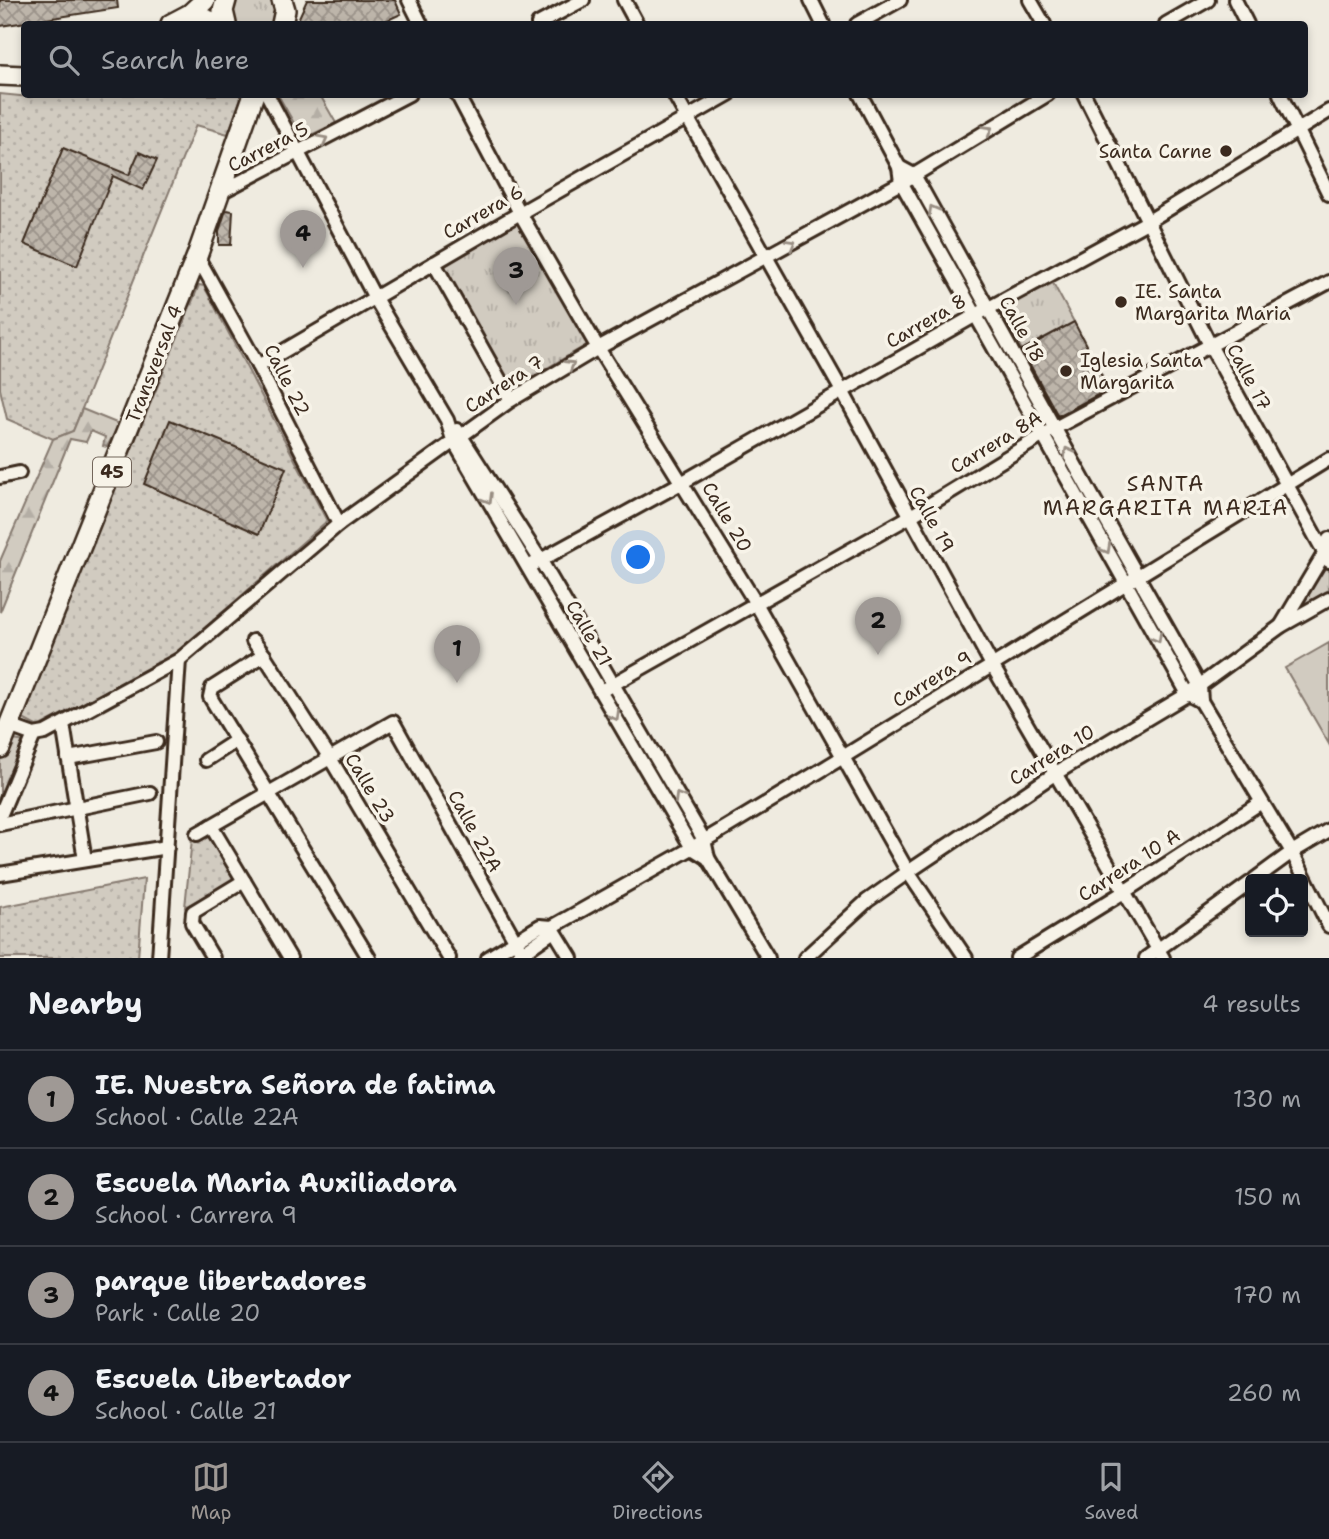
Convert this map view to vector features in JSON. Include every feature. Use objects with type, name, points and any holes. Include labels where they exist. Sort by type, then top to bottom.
[{"type":"main road","points":[[177,21],[190,14],[205,0]]},
{"type":"main road","points":[[225,21],[223,10],[226,0]]},
{"type":"main road","points":[[283,15],[292,0]]},
{"type":"main road","points":[[190,14],[210,21]]},
{"type":"main road","points":[[0,75],[21,76]]},
{"type":"main road","name":"Transversal 4","points":[[0,748],[197,256],[253,98]]},
{"type":"street","points":[[409,0],[420,21]]},
{"type":"street","points":[[544,21],[583,0]]},
{"type":"street","points":[[624,0],[635,21]]},
{"type":"street","points":[[811,0],[822,21]]},
{"type":"street","points":[[862,21],[900,0]]},
{"type":"street","points":[[1030,0],[1042,21]]},
{"type":"street","points":[[1171,21],[1208,0]]},
{"type":"street","points":[[1235,0],[1246,21]]},
{"type":"street","name":"Calle 21","points":[[269,98],[375,298],[457,437],[528,568],[692,848],[708,858]]},
{"type":"street","name":"Carrera 5","points":[[219,193],[401,98]]},
{"type":"street","name":"Calle 20","points":[[459,98],[520,213],[598,348],[757,605],[908,872],[965,958]]},
{"type":"street","name":"Calle 19","points":[[676,98],[842,391],[992,665],[1161,954]]},
{"type":"street","name":"Carrera 6","points":[[258,366],[722,98]]},
{"type":"street","name":"Calle 18","points":[[862,98],[899,167],[901,182],[937,246],[982,311]]},
{"type":"street","name":"Carrera 7","points":[[34,735],[63,724],[179,660],[339,524],[511,400],[598,348],[914,175],[1041,98]]},
{"type":"street","name":"Calle 17","points":[[1086,98],[1211,347],[1326,558]]},
{"type":"street","points":[[1282,98],[1329,194]]},
{"type":"street","name":"Carrera 8","points":[[528,568],[982,311],[1147,222],[1329,111]]},
{"type":"street","points":[[899,167],[914,175]]},
{"type":"street","name":"Calle 18","points":[[914,175],[949,239],[982,311],[1015,370],[1055,428],[1125,582],[1188,694]]},
{"type":"street","points":[[937,246],[949,239]]},
{"type":"street","name":"Calle 22","points":[[197,256],[258,366],[339,524]]},
{"type":"street","points":[[434,263],[511,400]]},
{"type":"street","name":"Carrera 8A","points":[[601,691],[909,517],[1055,428],[1329,282]]},
{"type":"street","name":"Calle 18","points":[[1015,370],[1043,436],[1138,575],[1200,686],[1201,701],[1260,803],[1292,852],[1329,926]]},
{"type":"street","name":"Calle 21","points":[[457,437],[541,561],[704,840],[708,858],[768,958]]},
{"type":"street","name":"Carrera 9","points":[[552,927],[692,848],[1329,459]]},
{"type":"street","points":[[0,477],[19,473]]},
{"type":"street","points":[[1281,626],[1326,558],[1329,539]]},
{"type":"street","name":"Carrera 10","points":[[805,958],[867,901],[908,872],[1056,773],[1188,694],[1281,626],[1329,598]]},
{"type":"street","name":"Calle 23","points":[[253,641],[330,758],[449,958]]},
{"type":"street","points":[[264,655],[212,688],[210,697],[369,958]]},
{"type":"street","points":[[159,958],[179,660]]},
{"type":"street","points":[[1188,694],[1201,701]]},
{"type":"street","name":"Calle 22A","points":[[330,758],[393,722],[521,956]]},
{"type":"street","points":[[63,724],[85,860]]},
{"type":"street","points":[[0,816],[34,735],[9,726]]},
{"type":"street","points":[[206,760],[237,740]]},
{"type":"street","points":[[68,758],[156,742]]},
{"type":"street","points":[[197,834],[330,758]]},
{"type":"street","points":[[0,824],[150,793]]},
{"type":"street","name":"Carrera 10 A","points":[[1017,958],[1260,803]]},
{"type":"street","points":[[211,827],[290,958]]},
{"type":"street","points":[[1262,874],[1329,830]]},
{"type":"street","points":[[0,874],[167,847]]},
{"type":"street","points":[[213,958],[192,923],[192,912],[244,881]]},
{"type":"street","points":[[1146,958],[1161,954],[1245,887]]},
{"type":"street","points":[[488,958],[540,926],[552,927]]},
{"type":"street","points":[[521,956],[548,935],[552,927]]},
{"type":"street","points":[[552,927],[571,958]]},
{"type":"green space","points":[[235,0],[277,0],[280,21],[231,21],[230,10]]},
{"type":"green space","points":[[0,94],[21,98],[241,98],[228,134],[196,125],[73,431],[53,439],[7,419],[0,389]]},
{"type":"green space","points":[[280,98],[322,98],[336,123],[303,139]]},
{"type":"green space","points":[[518,222],[588,344],[513,388],[443,267]]},
{"type":"green space","points":[[1053,283],[1074,322],[1022,350],[999,310]]},
{"type":"green space","points":[[199,285],[204,286],[327,521],[174,655],[38,727],[21,718]]},
{"type":"green space","points":[[82,409],[119,424],[107,447],[103,446],[105,437],[91,431],[86,442],[70,439],[0,612],[0,561],[53,439],[73,431]]},
{"type":"green space","points":[[1324,558],[1329,566],[1329,595],[1288,620]]},
{"type":"green space","points":[[1329,643],[1329,744],[1285,668]]},
{"type":"green space","points":[[7,739],[26,742],[0,803],[0,757]]},
{"type":"green space","points":[[208,831],[235,880],[185,907],[192,839]]},
{"type":"green space","points":[[144,879],[138,958],[0,958],[0,907]]},
{"type":"building","points":[[0,0],[117,0],[118,8],[0,26]]},
{"type":"building","points":[[307,0],[395,0],[401,14],[386,21],[297,21]]},
{"type":"building","points":[[63,148],[129,175],[139,152],[157,160],[143,190],[113,176],[77,266],[24,244]]},
{"type":"building","points":[[226,210],[233,211],[231,245],[219,245],[219,231]]},
{"type":"building","name":"Iglesia Santa Margarita","points":[[1074,322],[1109,389],[1058,416],[1022,350]]},
{"type":"building","points":[[170,420],[286,468],[259,534],[144,484]]},
{"type":"place","name":"Santa Carne","points":[[1226,151]]},
{"type":"place","name":"Escuela Libertador","points":[[303,268]]},
{"type":"place","name":"IE. Santa Margarita Maria","points":[[1121,302]]},
{"type":"place","name":"parque libertadores","points":[[516,305]]},
{"type":"place","name":"Iglesia Santa Margarita","points":[[1066,371]]},
{"type":"place","name":"Escuela Maria Auxiliadora","points":[[878,655]]},
{"type":"place","name":"IE. Nuestra Señora de fatima","points":[[457,683]]},
{"type":"district","name":"SANTA MARGARITA MARIA","points":[[1166,496]]}]
